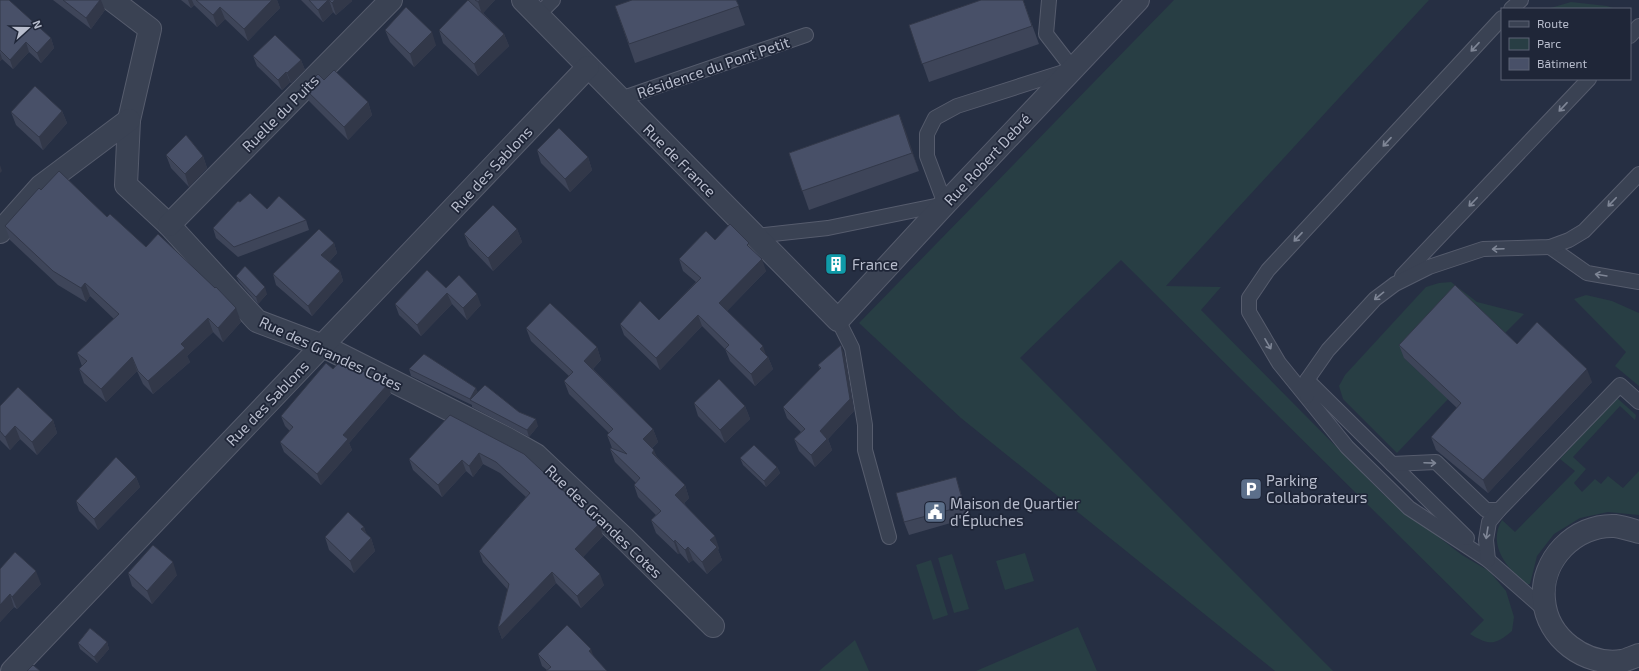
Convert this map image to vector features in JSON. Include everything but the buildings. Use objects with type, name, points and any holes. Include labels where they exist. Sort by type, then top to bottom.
[{"type":"street","name":"Rue des Grandes Cotes","points":[[112,0],[150,29],[129,120],[126,184],[169,226],[257,321],[322,346],[506,438],[536,456],[625,539],[712,626]]},
{"type":"street","name":"Ruelle du Puits","points":[[169,226],[391,0]]},
{"type":"street","name":"Rue Robert Debré","points":[[838,320],[945,204],[1138,0]]},
{"type":"street","name":"Rue de France","points":[[538,5],[588,67],[838,320]]},
{"type":"street","name":"Rue des Sablons","points":[[12,671],[588,67]]},
{"type":"street","points":[[0,232],[41,186],[129,120]]},
{"type":"street","points":[[1639,532],[1616,526],[1593,528],[1572,538],[1556,555],[1546,576],[1544,599],[1550,623],[1562,640],[1580,654],[1600,661],[1622,661],[1639,655]]},
{"type":"lane","points":[[755,236],[828,228],[945,204],[927,156],[927,134],[935,118],[957,106],[1073,69],[1046,34],[1049,0]]},
{"type":"lane","points":[[1512,8],[1521,0]]},
{"type":"lane","points":[[1488,560],[1409,508],[1347,447],[1279,363],[1249,312],[1249,298],[1268,270],[1501,19]]},
{"type":"lane","points":[[1631,35],[1639,26]]},
{"type":"lane","name":"Résidence du Pont Petit","points":[[620,99],[806,35]]},
{"type":"lane","points":[[1307,396],[1307,380],[1328,350],[1375,299],[1395,284],[1588,80]]},
{"type":"lane","points":[[1395,284],[1429,267],[1483,249],[1550,247],[1569,240],[1584,231],[1639,174]]},
{"type":"lane","points":[[1550,247],[1587,273],[1639,282]]},
{"type":"lane","points":[[838,320],[852,348],[865,424],[865,450],[889,537]]},
{"type":"lane","points":[[1307,380],[1488,560],[1546,611]]},
{"type":"lane","points":[[1488,560],[1486,540],[1489,522],[1499,510],[1620,385],[1639,402]]},
{"type":"lane","points":[[1392,464],[1436,462],[1486,510],[1499,510]]},
{"type":"green space","points":[[1174,0],[1429,0],[1166,286],[1221,287],[1201,310],[1384,495],[1462,555],[1489,571],[1506,591],[1514,617],[1512,631],[1501,639],[1488,642],[1470,634],[1484,620],[1121,260],[1020,358],[1333,671],[1275,671],[961,418],[859,323]]},
{"type":"green space","points":[[1571,2],[1613,8],[1550,8]]},
{"type":"green space","points":[[1451,282],[1477,302],[1524,314],[1501,337],[1404,358],[1448,399],[1397,453],[1343,399],[1339,386],[1345,375],[1426,287],[1439,283]]},
{"type":"green space","points":[[1586,295],[1612,301],[1639,313],[1639,386],[1615,366],[1626,352],[1574,299]]},
{"type":"green space","points":[[1616,397],[1636,415],[1635,420],[1620,406],[1573,457],[1586,469],[1574,483],[1582,492],[1595,479],[1601,484],[1608,476],[1623,488],[1639,471],[1639,515],[1608,512],[1580,518],[1554,534],[1537,556],[1530,584],[1526,584],[1512,571],[1501,555],[1498,547],[1498,529],[1502,520],[1515,532],[1575,471],[1560,459]]},
{"type":"green space","points":[[1025,553],[1034,581],[1005,590],[996,561]]},
{"type":"green space","points":[[952,554],[969,609],[954,613],[938,558]]},
{"type":"green space","points":[[931,560],[948,615],[933,620],[916,565]]},
{"type":"green space","points":[[1078,627],[1097,671],[976,671]]},
{"type":"green space","points":[[855,640],[869,671],[819,671]]},
{"type":"place","name":"France","points":[[836,264]]},
{"type":"place","name":"Parking Collaborateurs","points":[[1251,489]]},
{"type":"place","name":"Maison de Quartier d'Épluches","points":[[935,512]]}]
